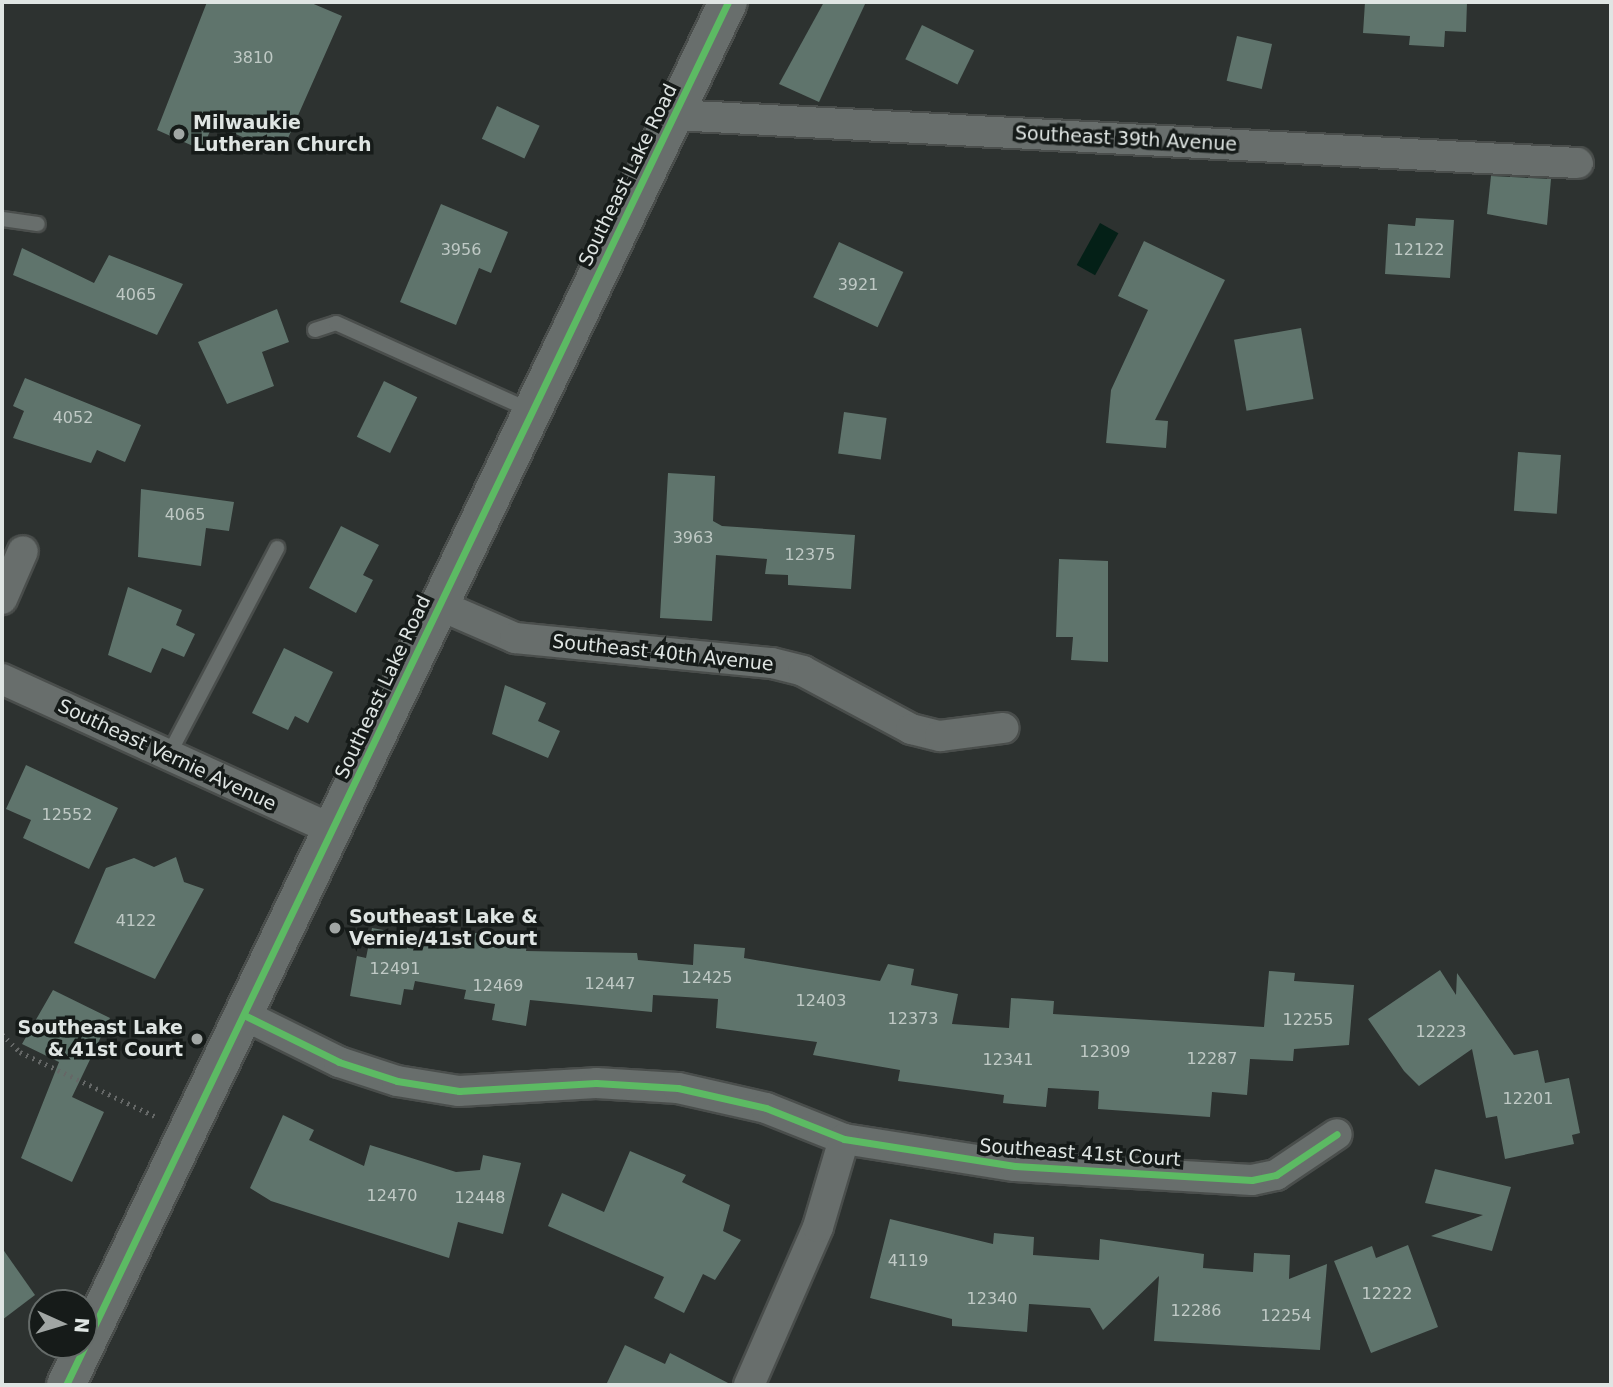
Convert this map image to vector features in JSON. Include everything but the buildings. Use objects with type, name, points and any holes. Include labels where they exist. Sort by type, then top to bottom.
[{"type":"main road","name":"Southeast Lake Road","points":[[66,1385],[728,2]]},
{"type":"street","name":"Southeast 39th Avenue","points":[[674,115],[1578,163]]},
{"type":"street","points":[[2,599],[23,551]]},
{"type":"street","name":"Southeast 40th Avenue","points":[[439,605],[515,638],[772,663],[803,671],[911,729],[952,736],[1003,729]]},
{"type":"street","name":"Southeast Vernie Avenue","points":[[2,679],[333,830]]},
{"type":"street","name":"Southeast 41st Court","points":[[244,1015],[340,1062],[397,1082],[459,1091],[596,1083],[678,1088],[766,1108],[844,1139],[1015,1166],[1252,1180],[1276,1175],[1337,1134]]},
{"type":"street","points":[[750,1385],[818,1227],[844,1139]]},
{"type":"lane","points":[[2,219],[38,224]]},
{"type":"lane","points":[[315,330],[336,323],[532,411]]},
{"type":"lane","points":[[168,756],[277,548]]},
{"type":"path","points":[[2,1034],[20,1052],[128,1103]]},
{"type":"shaded area","points":[[1100,223],[1118,233],[1095,275],[1077,265]]},
{"type":"cycle path","points":[[66,1385],[728,2]]},
{"type":"cycle path","points":[[244,1015],[339,1062],[397,1081],[459,1091],[596,1083],[678,1088],[766,1108],[844,1139],[1015,1166],[1252,1180],[1276,1175],[1337,1134]]},
{"type":"place","name":"Milwaukie Lutheran Church","points":[[179,134]]},
{"type":"place","name":"Southeast Lake & Vernie/41st Court","points":[[335,928]]},
{"type":"place","name":"Southeast Lake & 41st Court","points":[[197,1039]]}]
